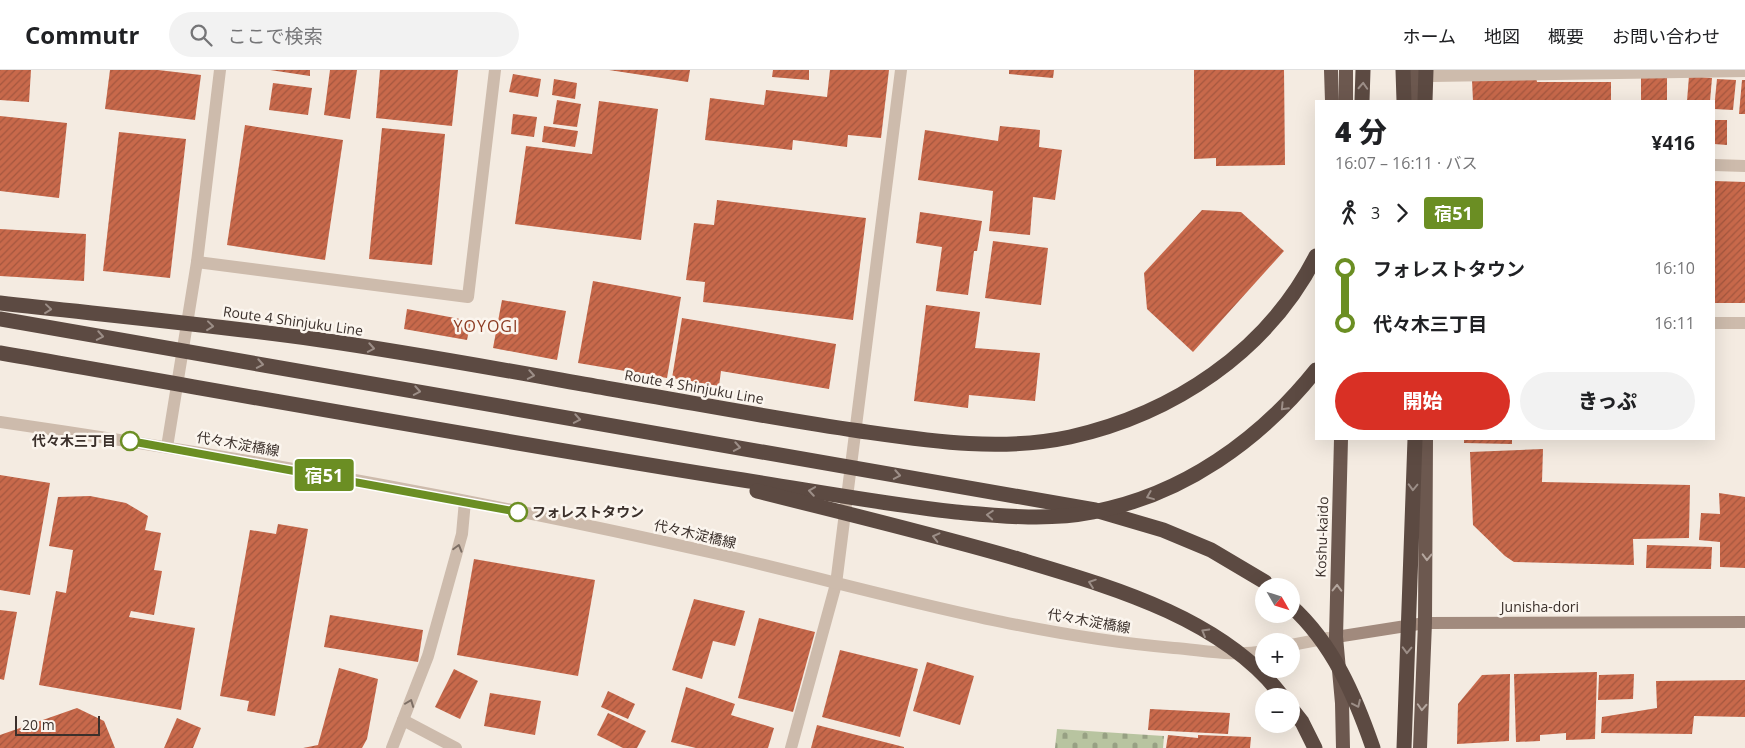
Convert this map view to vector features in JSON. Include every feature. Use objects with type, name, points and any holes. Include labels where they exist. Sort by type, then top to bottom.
[{"type":"highway","points":[[1331,70],[1332,100]]},
{"type":"highway","points":[[1346,70],[1346,100]]},
{"type":"highway","points":[[1362,100],[1363,70]]},
{"type":"highway","points":[[1403,70],[1404,100]]},
{"type":"highway","points":[[1416,70],[1417,100]]},
{"type":"highway","points":[[1426,100],[1430,72]]},
{"type":"highway","points":[[1430,72],[1432,100]]},
{"type":"highway","name":"Route 4 Shinjuku Line","points":[[0,303],[231,328],[325,341],[822,425],[923,440],[1005,444],[1068,437],[1100,429],[1149,411],[1196,387],[1220,370],[1264,330],[1298,288],[1315,258]]},
{"type":"highway","points":[[0,319],[1095,510],[1163,530],[1211,550],[1257,578]]},
{"type":"highway","points":[[0,353],[666,468],[921,508],[1020,517],[1070,516],[1120,506],[1148,497],[1204,469],[1260,430],[1294,396],[1315,371]]},
{"type":"highway","name":"Koshu-kaido","points":[[1341,440],[1336,637],[1342,703],[1343,748]]},
{"type":"highway","points":[[1404,748],[1415,440]]},
{"type":"highway","points":[[1420,748],[1425,623],[1426,440]]},
{"type":"highway","points":[[666,468],[977,547],[1138,598],[1182,618],[1222,642],[1252,665],[1274,688]]},
{"type":"highway","points":[[1300,616],[1324,643],[1340,670],[1360,709],[1373,748]]},
{"type":"highway","points":[[1300,719],[1315,748]]},
{"type":"main road","name":"Junisha-dori","points":[[1336,637],[1425,623],[1745,622]]},
{"type":"street","points":[[167,447],[197,262],[220,70]]},
{"type":"street","points":[[197,262],[468,297],[495,70]]},
{"type":"street","points":[[791,748],[836,584],[901,70]]},
{"type":"street","points":[[1430,72],[1745,71]]},
{"type":"street","points":[[1715,165],[1745,166]]},
{"type":"street","points":[[1715,323],[1745,323]]},
{"type":"street","name":"代々木淀橋線","points":[[0,422],[167,447],[465,501],[713,553],[836,584],[994,619],[1094,638],[1147,646],[1221,652],[1255,651]]},
{"type":"street","points":[[392,748],[428,656],[462,534],[465,501]]},
{"type":"street","points":[[1300,643],[1336,637]]},
{"type":"street","points":[[403,720],[456,748]]},
{"type":"green space","points":[[1057,729],[1164,736],[1163,748],[1055,748]]},
{"type":"building","points":[[0,70],[31,70],[29,102],[0,100]]},
{"type":"building","points":[[110,70],[158,70],[201,75],[195,120],[105,109]]},
{"type":"building","points":[[270,70],[310,70],[310,76]]},
{"type":"building","points":[[330,70],[357,70],[350,119],[324,115]]},
{"type":"building","points":[[380,70],[458,70],[452,126],[376,118]]},
{"type":"building","points":[[609,70],[690,70],[688,82]]},
{"type":"building","points":[[773,70],[809,70],[809,80],[772,77]]},
{"type":"building","points":[[830,70],[889,70],[881,138],[848,135],[847,147],[793,140],[792,150],[705,140],[710,98],[764,105],[766,90],[827,97]]},
{"type":"building","points":[[1009,70],[1054,70],[1053,78],[1009,74]]},
{"type":"building","points":[[1194,70],[1284,70],[1285,165],[1216,166],[1216,158],[1194,159]]},
{"type":"building","points":[[513,74],[541,79],[538,97],[509,92]]},
{"type":"building","points":[[1689,76],[1712,78],[1710,100],[1687,100]]},
{"type":"building","points":[[1536,77],[1537,82],[1611,82],[1611,100],[1473,100],[1472,80]]},
{"type":"building","points":[[1667,77],[1667,100],[1641,100],[1641,78]]},
{"type":"building","points":[[554,79],[577,83],[575,99],[552,95]]},
{"type":"building","points":[[1717,79],[1736,80],[1733,110],[1715,109]]},
{"type":"building","points":[[1742,80],[1745,80],[1745,114],[1739,114]]},
{"type":"building","points":[[273,83],[312,88],[308,115],[269,110]]},
{"type":"building","points":[[557,100],[581,104],[577,127],[553,124]]},
{"type":"building","points":[[599,101],[658,109],[641,240],[515,224],[526,146],[592,154]]},
{"type":"building","points":[[513,114],[537,117],[534,137],[511,134]]},
{"type":"building","points":[[0,116],[67,123],[59,198],[0,191]]},
{"type":"building","points":[[1715,120],[1727,120],[1727,145],[1715,144]]},
{"type":"building","points":[[245,125],[343,140],[325,260],[227,245]]},
{"type":"building","points":[[544,126],[578,131],[575,147],[542,142]]},
{"type":"building","points":[[1000,126],[1040,130],[1039,147],[1062,150],[1055,200],[1033,197],[1030,235],[989,231],[993,191],[918,180],[925,130],[998,141]]},
{"type":"building","points":[[382,128],[445,134],[432,265],[369,259]]},
{"type":"building","points":[[119,132],[186,139],[170,278],[103,271]]},
{"type":"building","points":[[1715,181],[1745,182],[1745,303],[1715,303]]},
{"type":"building","points":[[717,200],[866,218],[853,320],[703,302],[705,282],[686,280],[694,223],[714,225]]},
{"type":"building","points":[[1202,210],[1241,212],[1284,251],[1193,352],[1147,309],[1144,273]]},
{"type":"building","points":[[920,212],[982,221],[977,251],[974,251],[968,295],[936,291],[942,247],[916,243]]},
{"type":"building","points":[[0,229],[86,234],[84,281],[0,276]]},
{"type":"building","points":[[993,241],[1048,248],[1041,305],[985,298]]},
{"type":"building","points":[[593,281],[681,297],[667,378],[578,363]]},
{"type":"building","points":[[502,300],[566,311],[557,360],[493,348]]},
{"type":"building","points":[[926,305],[980,312],[975,348],[1040,353],[1035,401],[969,395],[968,408],[914,401]]},
{"type":"building","points":[[407,309],[471,321],[467,340],[404,329]]},
{"type":"building","points":[[682,318],[836,344],[829,389],[721,371],[719,386],[672,378]]},
{"type":"building","points":[[1464,440],[1512,440],[1512,444],[1464,443]]},
{"type":"building","points":[[1543,449],[1542,482],[1690,485],[1689,538],[1633,539],[1634,565],[1514,562],[1505,556],[1473,525],[1470,452]]},
{"type":"building","points":[[0,475],[50,483],[30,595],[0,590]]},
{"type":"building","points":[[1719,493],[1745,497],[1745,568],[1720,567],[1720,542],[1699,540],[1701,513],[1720,514]]},
{"type":"building","points":[[90,496],[126,503],[148,516],[145,530],[161,533],[154,570],[162,571],[154,615],[131,611],[129,617],[195,628],[181,710],[39,685],[56,591],[66,593],[73,550],[49,546],[58,497]]},
{"type":"building","points":[[278,524],[308,529],[275,716],[247,711],[249,701],[220,696],[250,530],[276,534]]},
{"type":"building","points":[[1647,545],[1712,547],[1711,569],[1646,568]]},
{"type":"building","points":[[474,559],[595,580],[578,676],[457,655]]},
{"type":"building","points":[[694,599],[745,611],[735,646],[713,641],[702,679],[672,670]]},
{"type":"building","points":[[0,610],[17,612],[4,680],[0,679]]},
{"type":"building","points":[[330,615],[423,630],[418,662],[324,647]]},
{"type":"building","points":[[759,618],[815,632],[793,712],[738,698]]},
{"type":"building","points":[[840,650],[918,669],[900,737],[822,717]]},
{"type":"building","points":[[927,662],[974,676],[960,725],[913,711]]},
{"type":"building","points":[[339,668],[378,679],[367,739],[362,748],[303,748],[318,745]]},
{"type":"building","points":[[454,669],[478,681],[460,719],[435,707]]},
{"type":"building","points":[[1597,672],[1595,739],[1566,740],[1566,733],[1540,735],[1540,741],[1516,742],[1514,674]]},
{"type":"building","points":[[1510,674],[1509,741],[1457,744],[1458,704],[1482,675]]},
{"type":"building","points":[[1634,674],[1633,699],[1598,700],[1599,675]]},
{"type":"building","points":[[1745,680],[1745,717],[1694,716],[1692,734],[1601,733],[1602,717],[1657,708],[1656,681]]},
{"type":"building","points":[[686,687],[735,704],[731,715],[774,728],[768,748],[696,748],[671,742]]},
{"type":"building","points":[[608,691],[635,704],[628,719],[601,707]]},
{"type":"building","points":[[490,693],[541,701],[535,735],[484,726]]},
{"type":"building","points":[[77,708],[104,721],[115,748],[0,748],[0,735]]},
{"type":"building","points":[[1150,709],[1230,713],[1228,734],[1148,730]]},
{"type":"building","points":[[608,713],[646,731],[637,748],[623,748],[597,735]]},
{"type":"building","points":[[177,718],[201,728],[193,748],[164,748]]},
{"type":"building","points":[[817,725],[904,747],[904,748],[811,748]]},
{"type":"building","points":[[1168,735],[1198,738],[1198,735],[1251,737],[1250,748],[1166,748]]},
{"type":"bus line","name":"宿51","points":[[130,441],[518,512]]},
{"type":"place","name":"代々木三丁目","points":[[130,441]]},
{"type":"place","name":"フォレストタウン","points":[[518,512]]},
{"type":"district","name":"YOYOGI","points":[[486,326]]}]
